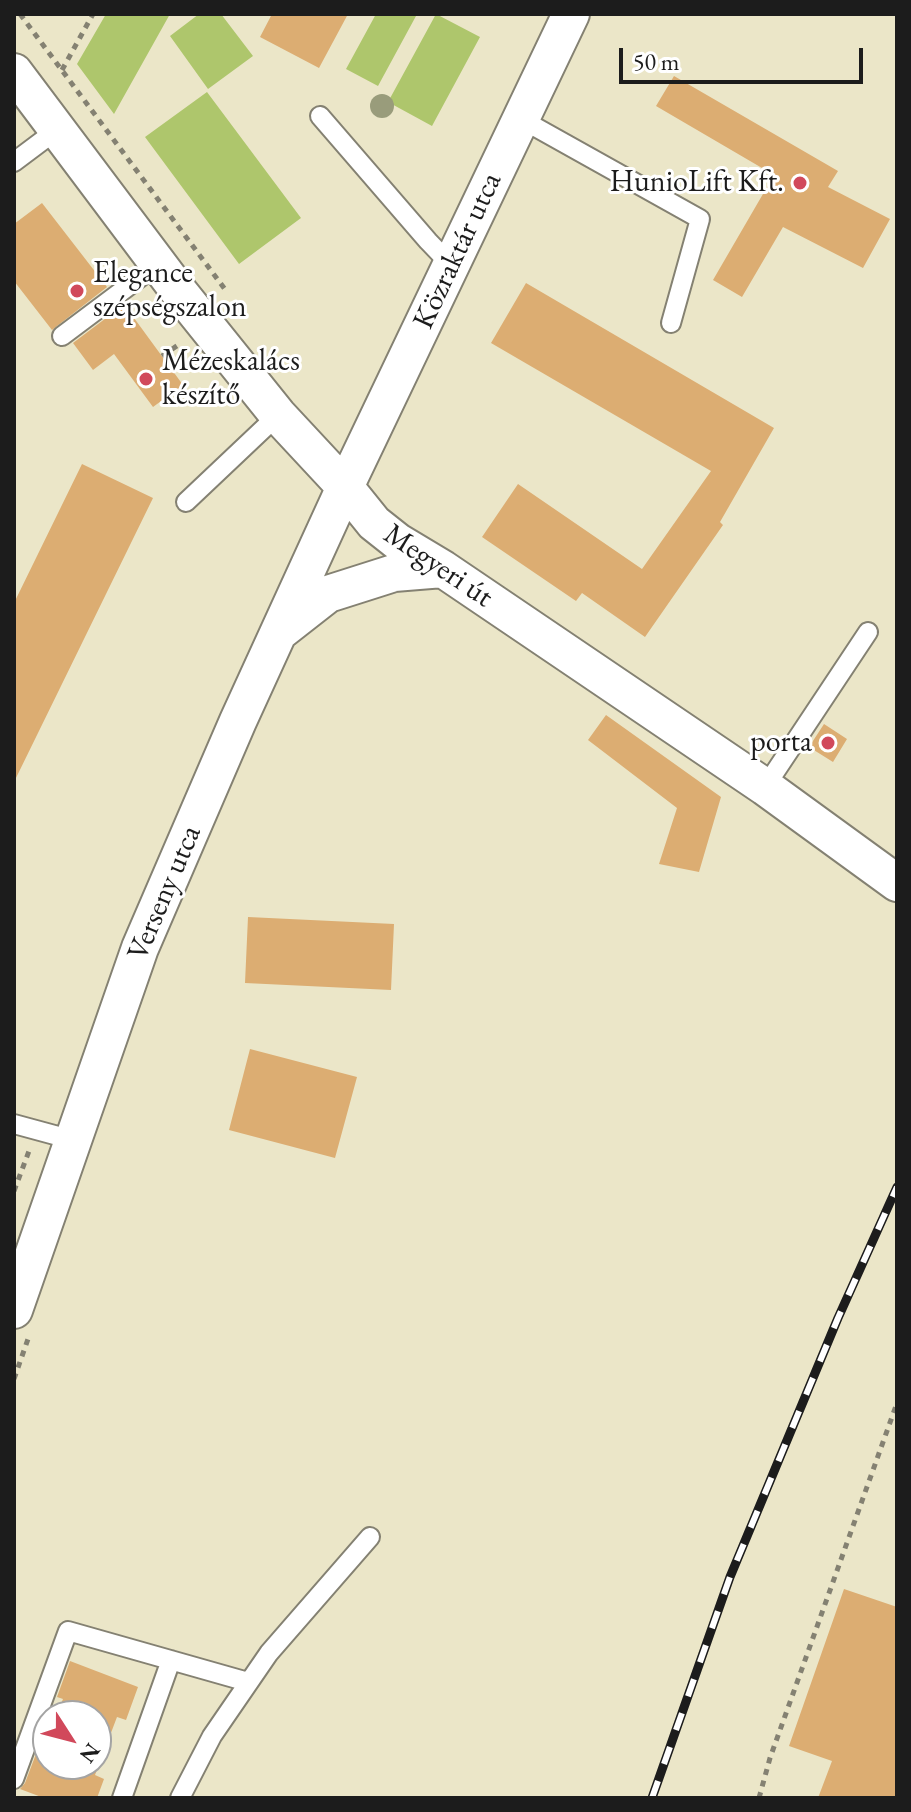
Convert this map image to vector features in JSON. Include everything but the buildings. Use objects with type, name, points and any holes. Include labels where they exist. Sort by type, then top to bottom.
[{"type":"street","name":"Közraktár utca","points":[[345,487],[571,14]]},
{"type":"street","name":"Megyeri út","points":[[14,72],[158,264],[278,415],[374,523],[765,787],[897,883]]},
{"type":"street","name":"Verseny utca","points":[[21,1323],[73,1140],[140,948],[345,487]]},
{"type":"street","points":[[278,634],[328,594],[394,573],[443,569]]},
{"type":"lane","points":[[320,116],[451,265]]},
{"type":"lane","points":[[521,119],[700,219],[671,323]]},
{"type":"lane","points":[[14,162],[58,129]]},
{"type":"lane","points":[[62,336],[158,264]]},
{"type":"lane","points":[[186,502],[278,415]]},
{"type":"lane","points":[[765,787],[868,632]]},
{"type":"lane","points":[[14,1124],[73,1140]]},
{"type":"lane","points":[[180,1798],[212,1736],[269,1653],[370,1537]]},
{"type":"lane","points":[[14,1779],[68,1631],[248,1682]]},
{"type":"lane","points":[[122,1798],[171,1660]]},
{"type":"path","points":[[20,14],[232,299]]},
{"type":"path","points":[[62,70],[93,14]]},
{"type":"path","points":[[14,1379],[21,1323]]},
{"type":"path","points":[[759,1798],[770,1758],[897,1403]]},
{"type":"green space","points":[[106,14],[170,14],[114,114],[77,64]]},
{"type":"green space","points":[[199,14],[221,14],[253,56],[208,89],[170,36]]},
{"type":"green space","points":[[376,14],[416,16],[378,86],[346,69]]},
{"type":"green space","points":[[436,14],[480,37],[432,126],[388,102]]},
{"type":"green space","points":[[207,92],[301,218],[239,264],[145,137]]},
{"type":"railway","points":[[652,1798],[730,1577],[838,1318],[897,1187]]},
{"type":"place","name":"HunioLift Kft.","points":[[800,183]]},
{"type":"place","name":"Elegance szépségszalon","points":[[77,291]]},
{"type":"place","name":"Mézeskalács készítő","points":[[146,379]]},
{"type":"place","name":"porta","points":[[828,743]]}]
